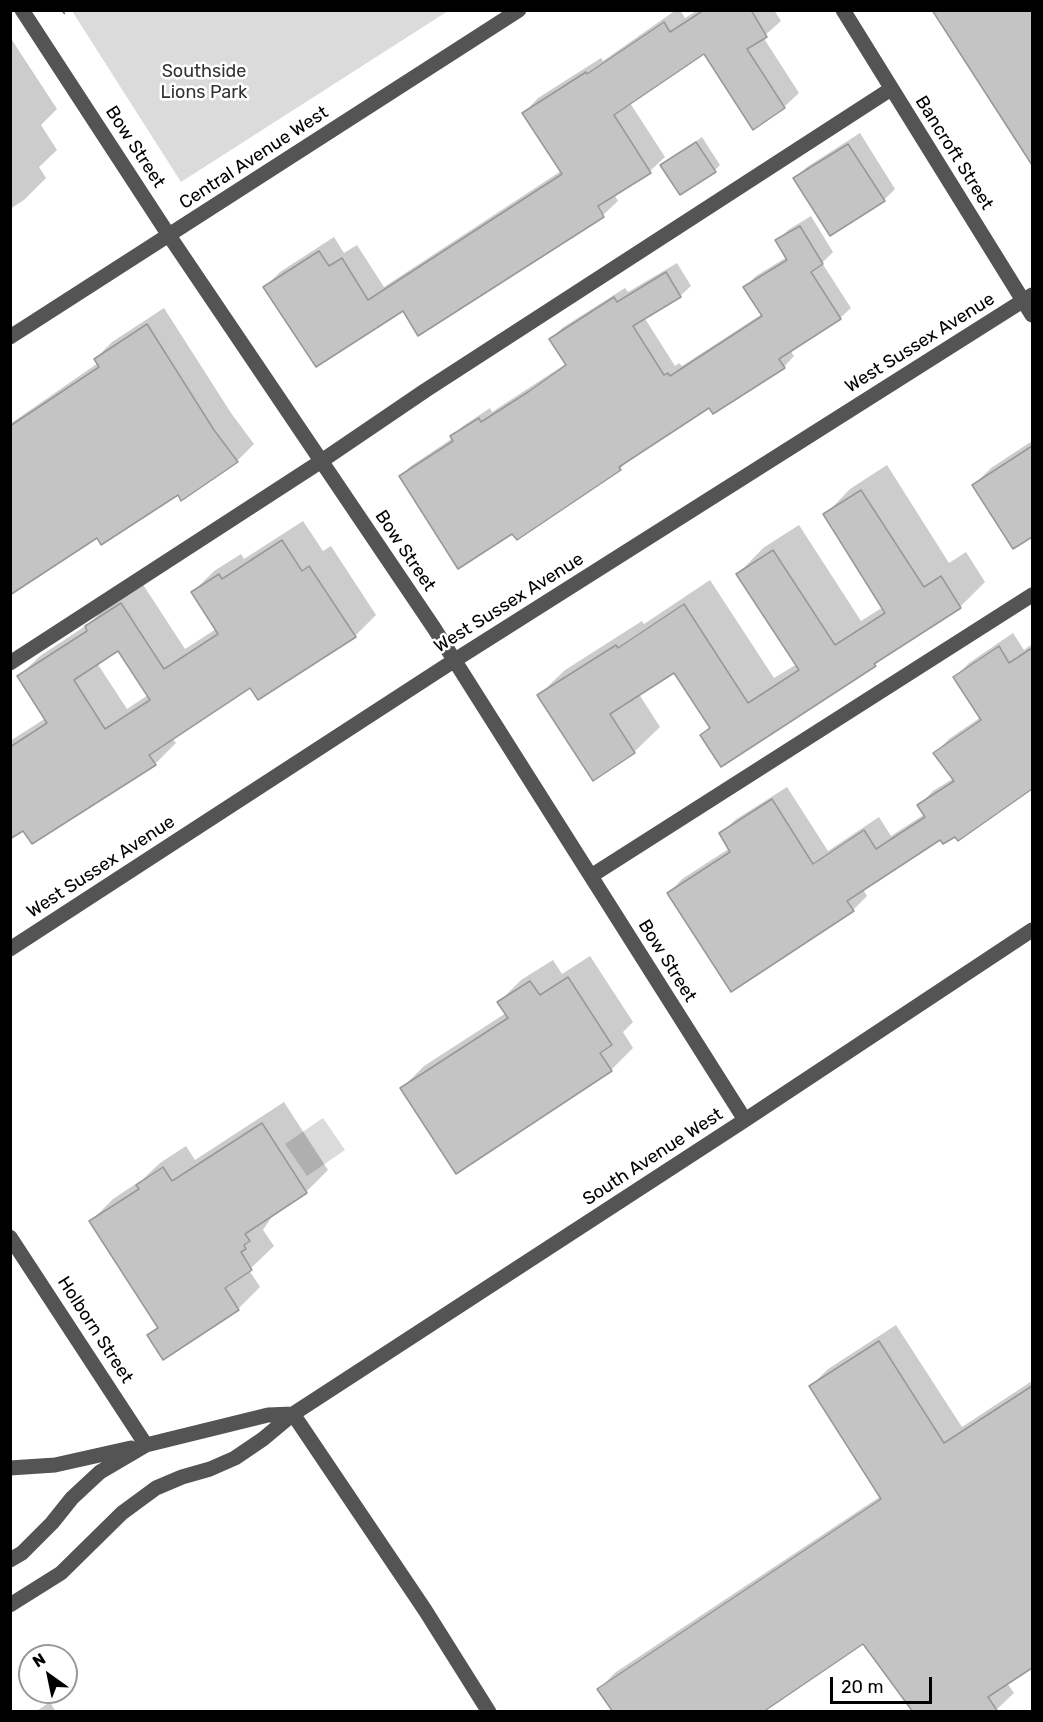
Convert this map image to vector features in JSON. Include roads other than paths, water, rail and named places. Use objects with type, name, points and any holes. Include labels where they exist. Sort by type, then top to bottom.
[{"type":"street","name":"Bow Street","points":[[22,10],[170,237],[455,660],[745,1120]]},
{"type":"street","name":"Central Avenue West","points":[[10,337],[170,237],[519,10]]},
{"type":"street","name":"Bancroft Street","points":[[843,10],[891,89],[1028,298],[1032,315]]},
{"type":"street","points":[[10,663],[891,89]]},
{"type":"street","name":"West Sussex Avenue","points":[[10,950],[455,660],[1028,298]]},
{"type":"street","points":[[591,876],[1032,595]]},
{"type":"street","name":"South Avenue West","points":[[10,1605],[61,1573],[122,1513],[156,1488],[235,1458],[293,1414],[1032,930]]},
{"type":"street","name":"Holborn Street","points":[[10,1238],[146,1445]]},
{"type":"street","points":[[293,1414],[425,1610],[489,1712]]},
{"type":"street","name":"South Avenue West","points":[[10,1560],[22,1553],[52,1523],[72,1498],[100,1472],[146,1445],[268,1415],[293,1414]]},
{"type":"street","points":[[10,1468],[55,1465],[146,1445]]},
{"type":"park label","name":"Southside Lions Park","points":[[204,82]]}]
